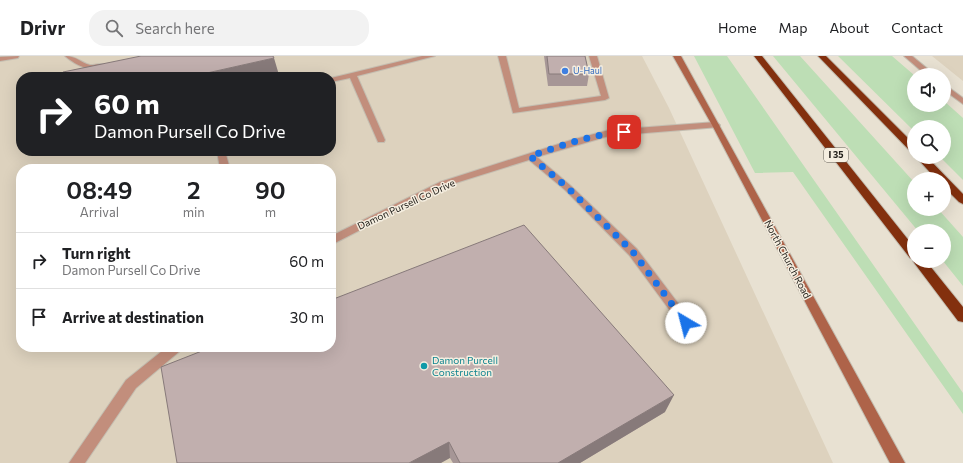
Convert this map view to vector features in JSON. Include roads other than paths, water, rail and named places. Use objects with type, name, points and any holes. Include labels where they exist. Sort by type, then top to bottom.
[{"type":"highway","name":"I 35","points":[[758,56],[907,246]]},
{"type":"highway","points":[[822,56],[907,143]]},
{"type":"highway","points":[[928,164],[935,172]]},
{"type":"highway","points":[[951,188],[963,200]]},
{"type":"highway","points":[[924,268],[963,317]]},
{"type":"main road","name":"North Church Road","points":[[677,56],[716,125],[898,463]]},
{"type":"street","points":[[0,59],[15,56]]},
{"type":"street","points":[[68,56],[88,67],[114,63]]},
{"type":"street","points":[[336,79],[430,56]]},
{"type":"street","points":[[502,56],[516,111],[605,98],[592,56]]},
{"type":"street","points":[[908,56],[923,68]]},
{"type":"street","points":[[353,74],[381,140]]},
{"type":"street","points":[[951,92],[963,102]]},
{"type":"street","name":"Damon Pursell Co Drive","points":[[336,238],[443,184],[530,156],[609,133],[716,125]]},
{"type":"street","points":[[530,156],[568,188],[633,252],[686,323]]},
{"type":"street","points":[[76,463],[132,384],[170,352]]},
{"type":"place","name":"U-Haul","points":[[565,71]]},
{"type":"place","name":"Damon Purcell Construction","points":[[424,366]]}]
